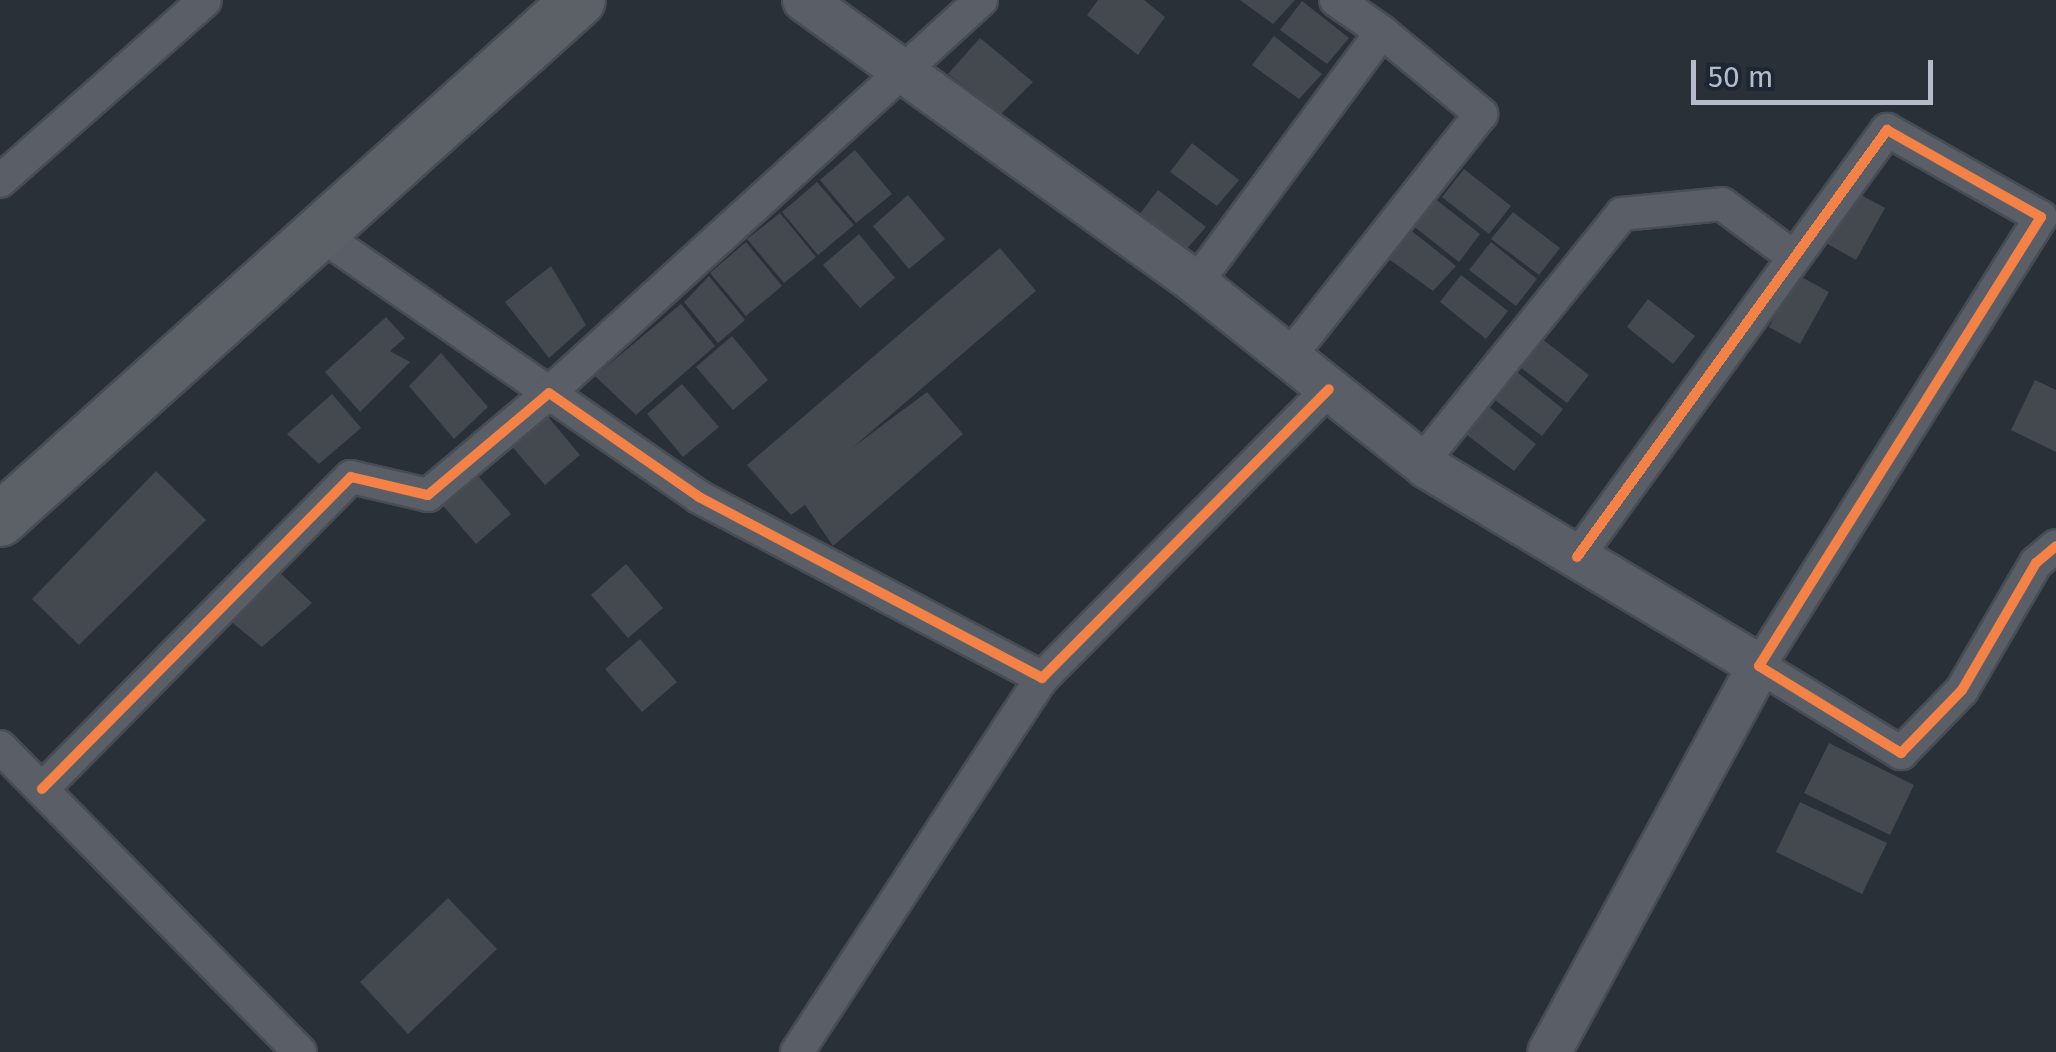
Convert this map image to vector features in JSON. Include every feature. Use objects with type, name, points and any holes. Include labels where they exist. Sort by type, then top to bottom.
[{"type":"main road","points":[[0,520],[314,230],[579,0]]},
{"type":"street","points":[[0,181],[205,0]]},
{"type":"street","points":[[804,0],[1196,282],[1422,462],[1900,753],[1962,690],[2036,563],[2056,546]]},
{"type":"street","points":[[42,789],[351,477],[428,495],[549,393],[905,76],[981,0]]},
{"type":"street","points":[[1289,357],[1481,114],[1382,32],[1336,0]]},
{"type":"street","points":[[1196,282],[1382,32]]},
{"type":"street","points":[[1549,1052],[1759,666],[2041,217],[1887,130],[1577,557]]},
{"type":"street","points":[[1422,462],[1622,214],[1722,204],[1794,257]]},
{"type":"street","points":[[314,230],[699,497],[1042,678]]},
{"type":"street","points":[[797,1052],[1042,678],[1330,390]]},
{"type":"street","points":[[0,747],[300,1052]]},
{"type":"building","points":[[1098,0],[1144,0],[1165,17],[1138,55],[1087,15]]},
{"type":"building","points":[[1240,0],[1295,0],[1273,24]]},
{"type":"building","points":[[1302,1],[1349,38],[1327,64],[1280,30]]},
{"type":"building","points":[[1274,36],[1322,74],[1299,99],[1252,65]]},
{"type":"building","points":[[980,38],[1033,82],[1001,114],[948,74]]},
{"type":"building","points":[[1192,143],[1239,180],[1217,206],[1170,172]]},
{"type":"building","points":[[855,150],[892,194],[856,223],[820,180]]},
{"type":"building","points":[[1464,169],[1511,206],[1489,234],[1442,197]]},
{"type":"building","points":[[817,182],[854,225],[818,255],[782,212]]},
{"type":"building","points":[[1158,190],[1206,227],[1183,253],[1136,219]]},
{"type":"building","points":[[1854,191],[1885,208],[1856,260],[1826,243]]},
{"type":"building","points":[[908,195],[945,239],[909,269],[873,226]]},
{"type":"building","points":[[1434,198],[1480,234],[1459,262],[1412,225]]},
{"type":"building","points":[[1513,212],[1560,248],[1539,275],[1491,239]]},
{"type":"building","points":[[780,213],[816,257],[784,283],[747,239]]},
{"type":"building","points":[[1408,228],[1456,266],[1433,291],[1386,257]]},
{"type":"building","points":[[859,234],[895,278],[860,308],[823,265]]},
{"type":"building","points":[[746,242],[782,286],[746,316],[710,273]]},
{"type":"building","points":[[1491,242],[1537,279],[1516,306],[1469,270]]},
{"type":"building","points":[[1000,248],[1036,291],[852,448],[927,392],[963,434],[833,546],[805,505],[791,515],[747,465]]},
{"type":"building","points":[[551,266],[586,325],[549,358],[505,302]]},
{"type":"building","points":[[1461,275],[1508,311],[1486,339],[1440,302]]},
{"type":"building","points":[[1798,275],[1829,292],[1800,344],[1769,327]]},
{"type":"building","points":[[709,276],[745,320],[718,343],[684,302]]},
{"type":"building","points":[[1648,299],[1695,336],[1673,364],[1627,327]]},
{"type":"building","points":[[681,304],[715,346],[636,415],[595,376]]},
{"type":"building","points":[[386,317],[405,338],[390,351],[410,362],[360,412],[325,372]]},
{"type":"building","points":[[732,336],[768,380],[733,410],[696,367]]},
{"type":"building","points":[[1542,339],[1589,375],[1567,403],[1520,367]]},
{"type":"building","points":[[441,353],[488,407],[454,439],[409,386]]},
{"type":"building","points":[[1517,372],[1563,409],[1542,436],[1495,400]]},
{"type":"building","points":[[2035,380],[2056,390],[2056,452],[2011,430]]},
{"type":"building","points":[[682,384],[719,427],[683,457],[647,414]]},
{"type":"building","points":[[332,394],[361,428],[319,464],[287,434]]},
{"type":"building","points":[[1489,407],[1536,444],[1514,471],[1467,435]]},
{"type":"building","points":[[544,412],[580,455],[545,485],[508,442]]},
{"type":"building","points":[[156,471],[206,520],[79,645],[32,599]]},
{"type":"building","points":[[474,471],[511,514],[476,544],[439,501]]},
{"type":"building","points":[[626,564],[663,608],[628,638],[591,595]]},
{"type":"building","points":[[276,569],[312,603],[262,647],[229,620]]},
{"type":"building","points":[[640,639],[677,682],[642,712],[605,669]]},
{"type":"building","points":[[1829,743],[1914,785],[1890,835],[1804,793]]},
{"type":"building","points":[[1800,802],[1887,843],[1862,894],[1776,852]]},
{"type":"building","points":[[448,898],[497,949],[408,1034],[360,982]]},
{"type":"cycle path","points":[[1577,557],[1887,130],[2041,217],[1759,666],[1901,753],[1962,690],[2036,563],[2056,546]]},
{"type":"cycle path","points":[[42,789],[351,477],[428,495],[549,393],[699,497],[1042,678],[1329,389]]}]
